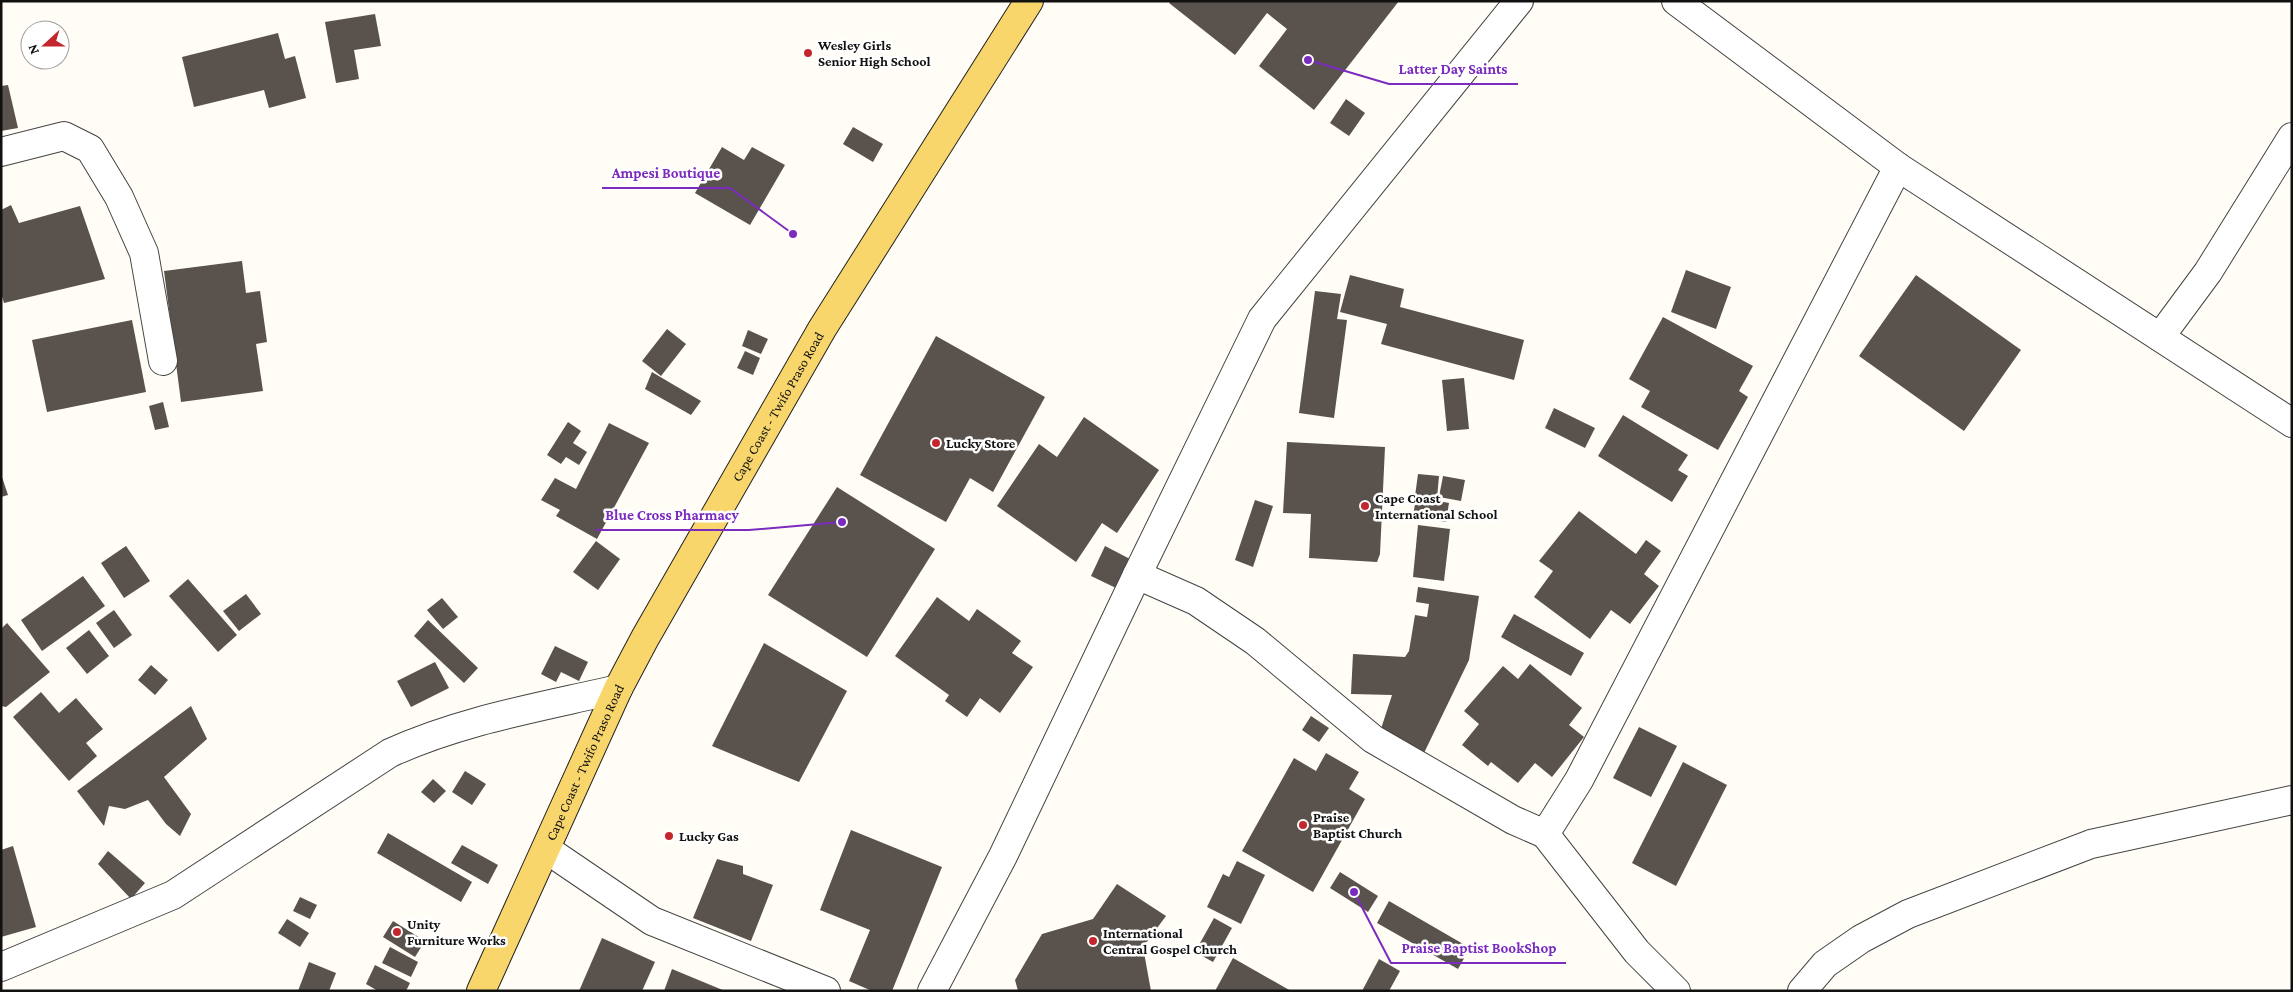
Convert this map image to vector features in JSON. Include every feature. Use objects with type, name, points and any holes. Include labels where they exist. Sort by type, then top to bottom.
[{"type":"main road","name":"Cape Coast - Twifo Praso Road","points":[[481,991],[618,689],[822,329],[1029,1]]},
{"type":"street","points":[[932,991],[1003,856],[1137,574],[1262,319],[1519,1]]},
{"type":"street","points":[[1676,1],[1898,167],[2292,423]]},
{"type":"street","points":[[1,152],[64,136],[90,149],[119,197],[144,253],[163,361]]},
{"type":"street","points":[[2160,338],[2208,272],[2292,137]]},
{"type":"street","points":[[1545,834],[1579,780],[1898,167]]},
{"type":"street","points":[[1137,574],[1196,601],[1254,641],[1374,739],[1512,820],[1545,834],[1637,952],[1676,991]]},
{"type":"street","points":[[1,967],[173,895],[390,753],[424,738],[460,726],[618,689]]},
{"type":"street","points":[[1802,991],[1824,964],[1861,939],[1908,914],[2090,844],[2292,800]]},
{"type":"street","points":[[546,849],[652,921],[826,991]]},
{"type":"building","points":[[1171,1],[1399,1],[1314,110],[1259,66],[1287,29],[1267,13],[1235,55],[1169,3]]},
{"type":"building","points":[[375,14],[381,46],[354,50],[359,79],[336,83],[325,22]]},
{"type":"building","points":[[278,33],[285,59],[295,56],[306,98],[269,108],[264,90],[194,107],[182,57]]},
{"type":"building","points":[[8,85],[18,128],[1,131],[1,86]]},
{"type":"building","points":[[1346,99],[1365,113],[1349,136],[1330,123]]},
{"type":"building","points":[[853,127],[883,144],[873,162],[843,144]]},
{"type":"building","points":[[722,147],[744,160],[752,147],[785,165],[750,225],[695,193]]},
{"type":"building","points":[[11,205],[19,223],[80,206],[105,279],[4,303],[1,293],[1,210]]},
{"type":"building","points":[[242,261],[246,293],[260,291],[267,342],[256,344],[263,391],[181,402],[164,271]]},
{"type":"building","points":[[1686,270],[1731,287],[1716,329],[1671,312]]},
{"type":"building","points":[[1350,275],[1404,289],[1400,307],[1524,340],[1514,380],[1381,344],[1387,324],[1340,312]]},
{"type":"building","points":[[1916,275],[2021,350],[1964,431],[1859,356]]},
{"type":"building","points":[[1315,291],[1341,294],[1337,319],[1347,320],[1334,418],[1299,413]]},
{"type":"building","points":[[1663,317],[1753,366],[1739,391],[1748,397],[1718,450],[1641,407],[1650,391],[1629,379]]},
{"type":"building","points":[[132,320],[146,392],[47,412],[32,340]]},
{"type":"building","points":[[667,329],[686,344],[661,376],[642,361]]},
{"type":"building","points":[[748,330],[768,339],[761,354],[742,346]]},
{"type":"building","points":[[936,336],[1045,397],[993,492],[970,478],[946,522],[860,475]]},
{"type":"building","points":[[745,351],[760,358],[753,375],[737,368]]},
{"type":"building","points":[[652,372],[701,401],[691,415],[645,389]]},
{"type":"building","points":[[1464,378],[1469,429],[1447,431],[1442,380]]},
{"type":"building","points":[[163,402],[169,427],[155,430],[149,406]]},
{"type":"building","points":[[1554,408],[1595,428],[1585,448],[1545,428]]},
{"type":"building","points":[[1623,415],[1688,455],[1678,470],[1688,476],[1672,502],[1598,456]]},
{"type":"building","points":[[1084,417],[1159,470],[1117,533],[1102,523],[1076,562],[997,506],[1039,444],[1057,457]]},
{"type":"building","points":[[568,422],[581,431],[573,443],[587,452],[579,465],[566,457],[561,464],[547,455]]},
{"type":"building","points":[[609,423],[649,443],[597,539],[556,516],[560,510],[541,500],[555,478],[576,489]]},
{"type":"building","points":[[1287,442],[1385,447],[1380,554],[1377,562],[1309,558],[1311,514],[1283,513]]},
{"type":"building","points":[[1,474],[8,495],[1,497]]},
{"type":"building","points":[[1418,474],[1439,476],[1437,498],[1415,496]]},
{"type":"building","points":[[1443,476],[1465,480],[1461,501],[1439,497]]},
{"type":"building","points":[[837,487],[935,549],[867,657],[768,595]]},
{"type":"building","points":[[1416,497],[1449,503],[1446,522],[1413,517]]},
{"type":"building","points":[[1255,500],[1273,506],[1253,567],[1235,560]]},
{"type":"building","points":[[1579,511],[1636,554],[1646,540],[1661,551],[1644,574],[1659,586],[1630,624],[1611,610],[1590,639],[1534,597],[1553,571],[1539,561]]},
{"type":"building","points":[[1418,525],[1450,529],[1444,581],[1413,577]]},
{"type":"building","points":[[596,541],[620,559],[598,590],[573,572]]},
{"type":"building","points":[[126,546],[150,581],[124,598],[101,563]]},
{"type":"building","points":[[1105,546],[1130,559],[1116,588],[1091,576]]},
{"type":"building","points":[[83,576],[105,606],[42,651],[21,620]]},
{"type":"building","points":[[188,579],[237,635],[218,652],[169,596]]},
{"type":"building","points":[[1418,587],[1479,596],[1469,660],[1424,753],[1379,735],[1392,695],[1351,694],[1353,654],[1405,657],[1409,651],[1415,615],[1427,617],[1429,604],[1416,602]]},
{"type":"building","points":[[246,594],[261,614],[239,631],[223,611]]},
{"type":"building","points":[[937,597],[969,621],[977,609],[1021,641],[1012,653],[1033,667],[1000,713],[980,698],[967,717],[945,701],[949,695],[895,656]]},
{"type":"building","points":[[442,598],[458,617],[443,629],[427,610]]},
{"type":"building","points":[[114,610],[132,635],[114,648],[96,623]]},
{"type":"building","points":[[1514,614],[1584,653],[1571,676],[1501,637]]},
{"type":"building","points":[[428,620],[478,668],[464,683],[414,636]]},
{"type":"building","points":[[7,623],[50,672],[6,707],[1,706],[1,629]]},
{"type":"building","points":[[89,630],[109,656],[87,674],[66,648]]},
{"type":"building","points":[[764,643],[847,691],[799,782],[712,746]]},
{"type":"building","points":[[555,646],[588,662],[579,681],[561,672],[556,682],[541,674]]},
{"type":"building","points":[[435,662],[449,688],[411,707],[397,681]]},
{"type":"building","points":[[1530,664],[1582,708],[1569,725],[1584,737],[1552,777],[1535,763],[1518,783],[1491,762],[1488,766],[1462,745],[1479,724],[1464,711],[1503,666],[1518,679]]},
{"type":"building","points":[[151,665],[168,680],[155,695],[138,680]]},
{"type":"building","points":[[41,692],[59,713],[76,698],[103,729],[86,743],[97,756],[69,781],[13,717]]},
{"type":"building","points":[[191,706],[207,739],[164,777],[191,814],[180,836],[166,824],[148,800],[125,809],[109,806],[104,826],[77,791]]},
{"type":"building","points":[[1311,716],[1329,728],[1319,742],[1302,730]]},
{"type":"building","points":[[1639,727],[1677,746],[1651,797],[1613,778]]},
{"type":"building","name":"Praise Baptist Church","points":[[1326,753],[1359,772],[1349,789],[1365,799],[1313,892],[1242,851],[1294,758],[1316,771]]},
{"type":"building","points":[[1683,762],[1727,785],[1676,886],[1632,863]]},
{"type":"building","points":[[465,771],[486,784],[472,805],[452,792]]},
{"type":"building","points":[[433,779],[446,791],[434,803],[421,792]]},
{"type":"building","points":[[851,830],[942,867],[892,991],[872,991],[849,981],[870,930],[820,910]]},
{"type":"building","points":[[388,833],[472,882],[461,902],[377,853]]},
{"type":"building","points":[[462,845],[498,865],[488,884],[451,863]]},
{"type":"building","points":[[13,846],[36,927],[1,937],[1,850]]},
{"type":"building","points":[[108,851],[145,883],[131,899],[98,864]]},
{"type":"building","points":[[717,859],[743,866],[743,874],[773,885],[751,941],[693,918]]},
{"type":"building","points":[[1237,861],[1265,875],[1241,924],[1207,907],[1223,874],[1229,877]]},
{"type":"building","points":[[1340,872],[1378,896],[1368,912],[1330,888]]},
{"type":"building","name":"International Central Gospel Church","points":[[1117,884],[1166,916],[1143,947],[1151,991],[1018,991],[1015,980],[1042,934],[1093,919]]},
{"type":"building","points":[[300,897],[317,905],[310,919],[293,911]]},
{"type":"building","points":[[1389,901],[1470,948],[1458,969],[1377,923]]},
{"type":"building","points":[[1214,918],[1232,928],[1213,962],[1195,952]]},
{"type":"building","points":[[287,919],[309,933],[300,947],[278,933]]},
{"type":"building","points":[[393,921],[425,941],[415,957],[383,937]]},
{"type":"building","points":[[602,938],[655,962],[642,991],[579,991]]},
{"type":"building","points":[[390,947],[418,962],[411,977],[382,963]]},
{"type":"building","points":[[1233,958],[1291,991],[1215,991]]},
{"type":"building","points":[[1379,959],[1400,971],[1389,991],[1362,991]]},
{"type":"building","points":[[309,962],[336,973],[329,991],[298,991]]},
{"type":"building","points":[[375,965],[410,983],[406,991],[378,991],[366,984]]},
{"type":"building","points":[[672,969],[725,991],[664,991]]},
{"type":"place","name":"Wesley Girls Senior High School","points":[[808,53]]},
{"type":"place","name":"Latter Day Saints","points":[[1308,60]]},
{"type":"place","name":"Ampesi Boutique","points":[[793,234]]},
{"type":"place","name":"Lucky Store","points":[[936,443]]},
{"type":"place","name":"Cape Coast International School","points":[[1365,506]]},
{"type":"place","name":"Blue Cross Pharmacy","points":[[842,522]]},
{"type":"place","name":"Praise Baptist Church","points":[[1303,825]]},
{"type":"place","name":"Lucky Gas","points":[[669,836]]},
{"type":"place","name":"Praise Baptist BookShop","points":[[1354,892]]},
{"type":"place","name":"Unity Furniture Works","points":[[397,932]]},
{"type":"place","name":"International Central Gospel Church","points":[[1093,941]]}]
